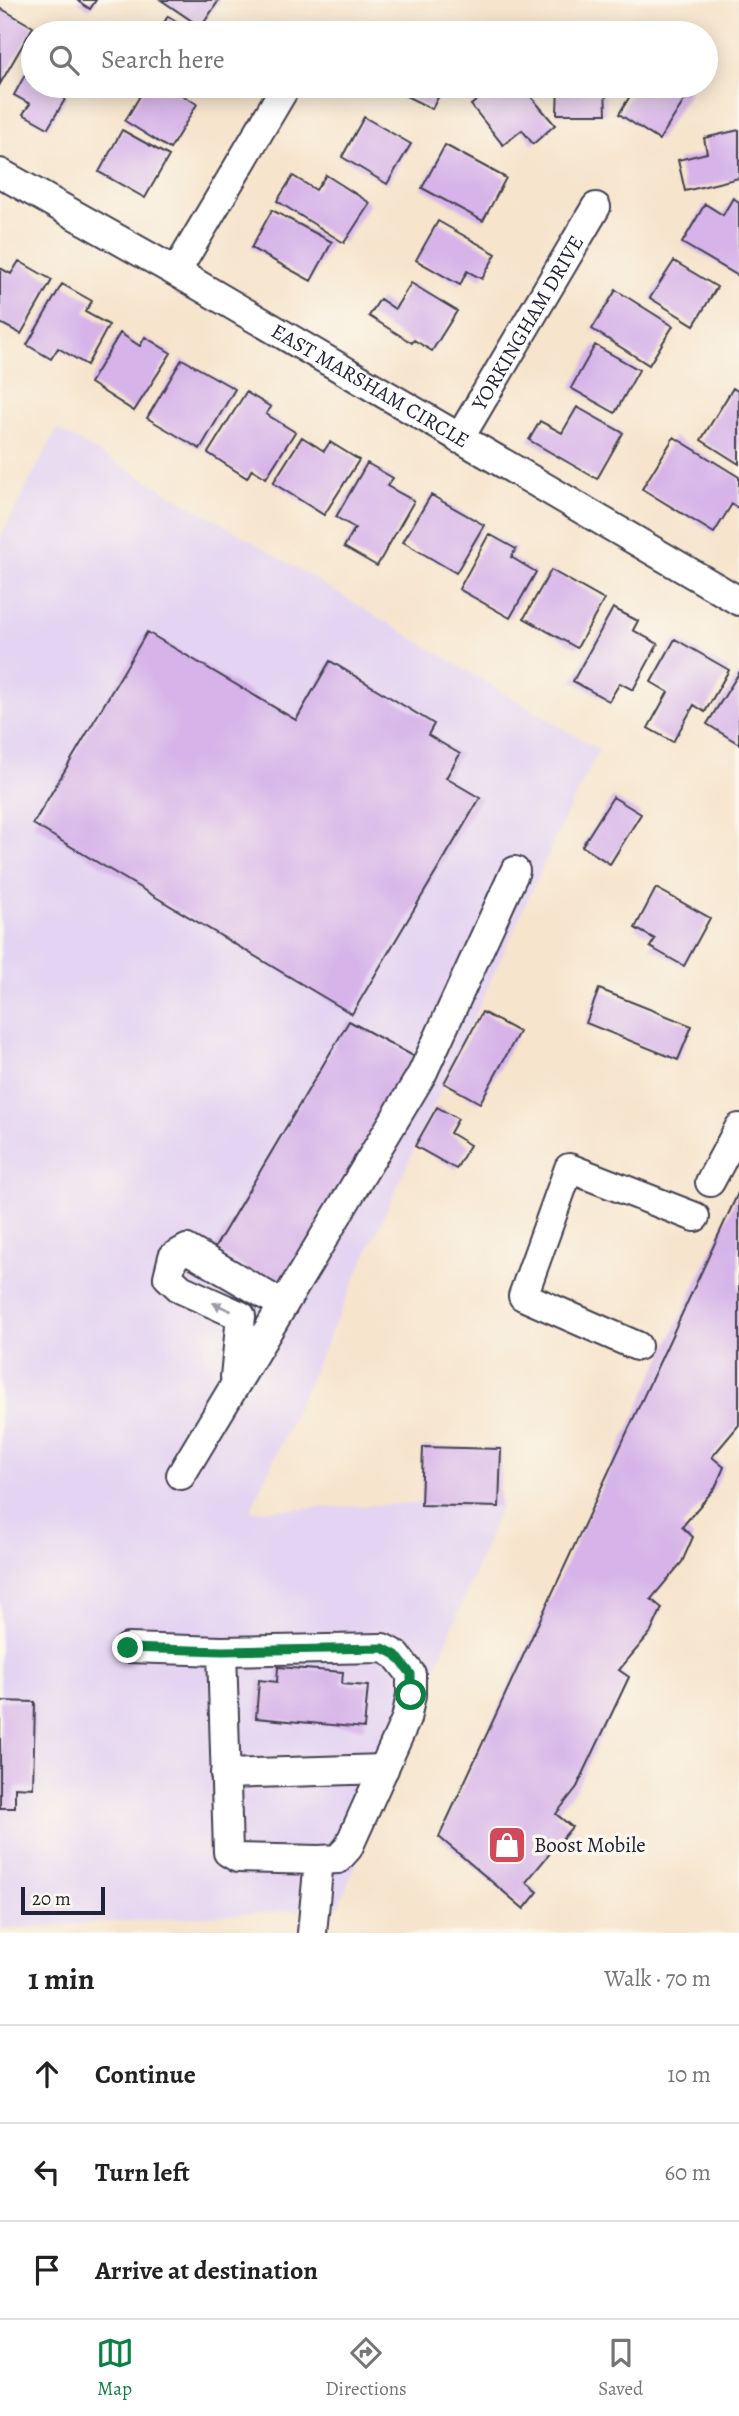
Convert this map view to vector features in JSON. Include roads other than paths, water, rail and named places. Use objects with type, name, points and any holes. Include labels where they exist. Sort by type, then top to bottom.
[{"type":"street","points":[[176,272],[279,98]]},
{"type":"street","name":"EAST MARSHAM CIRCLE","points":[[0,173],[176,272],[739,601]]},
{"type":"street","name":"YORKINGHAM DRIVE","points":[[459,439],[596,207]]},
{"type":"street","points":[[181,1475],[422,1074],[515,871]]},
{"type":"street","points":[[710,1182],[739,1128]]},
{"type":"street","points":[[638,1346],[523,1296],[569,1168],[695,1217]]},
{"type":"street","points":[[234,1387],[241,1315],[181,1289],[168,1277],[173,1257],[187,1249],[283,1305]]},
{"type":"street","points":[[128,1648],[222,1651],[383,1648],[396,1655],[411,1674],[411,1695],[406,1719],[348,1847],[338,1859],[238,1858],[228,1852],[222,1651]]},
{"type":"street","points":[[225,1774],[384,1769]]},
{"type":"street","points":[[312,1933],[319,1860]]},
{"type":"place","name":"Boost Mobile","points":[[507,1845]]}]
